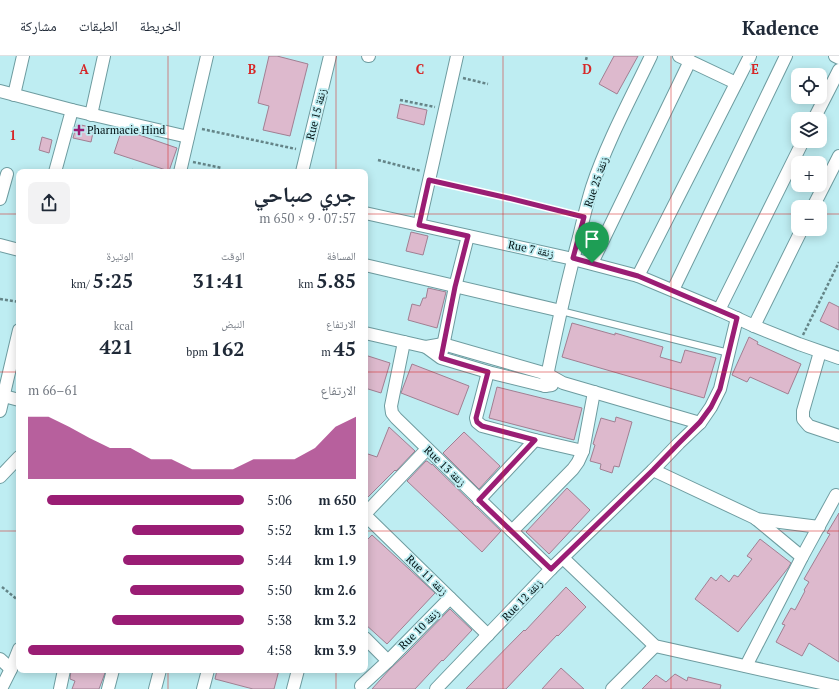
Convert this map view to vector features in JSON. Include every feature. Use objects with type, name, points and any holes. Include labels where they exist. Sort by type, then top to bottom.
[{"type":"street","points":[[14,95],[23,56]]},
{"type":"street","points":[[91,115],[104,56]]},
{"type":"street","points":[[181,169],[207,56]]},
{"type":"street","name":"Rue 15 زنقة","points":[[303,169],[330,56]]},
{"type":"street","points":[[419,225],[457,56]]},
{"type":"street","name":"Rue 25 زنقة","points":[[546,380],[573,258],[593,186],[617,127],[651,56]]},
{"type":"street","points":[[638,276],[750,56]]},
{"type":"street","points":[[673,290],[786,56]]},
{"type":"street","points":[[835,56],[839,58]]},
{"type":"street","points":[[592,263],[684,58],[736,83]]},
{"type":"street","points":[[818,112],[839,70]]},
{"type":"street","points":[[0,91],[91,115],[190,132]]},
{"type":"street","points":[[56,169],[72,110]]},
{"type":"street","points":[[718,310],[799,148]]},
{"type":"street","points":[[817,200],[839,156]]},
{"type":"street","points":[[0,199],[7,174]]},
{"type":"street","name":"Rue 7 زنقة","points":[[368,214],[573,258],[638,276],[754,326],[839,358]]},
{"type":"street","points":[[441,358],[455,287],[468,236]]},
{"type":"street","points":[[754,326],[799,236]]},
{"type":"street","points":[[0,245],[16,249]]},
{"type":"street","points":[[368,266],[561,311]]},
{"type":"street","name":"Rue 12 زنقة","points":[[436,689],[551,569],[700,422],[711,407],[720,389],[737,318]]},
{"type":"street","points":[[368,334],[426,347],[443,344],[546,380]]},
{"type":"street","name":"Rue 13 زنقة","points":[[404,342],[391,406],[392,413],[551,569]]},
{"type":"street","points":[[0,411],[16,343]]},
{"type":"street","points":[[426,347],[441,358],[488,372],[563,383],[700,422]]},
{"type":"street","points":[[820,352],[803,411],[803,419],[809,426],[839,436]]},
{"type":"street","points":[[488,372],[476,418],[477,422],[482,426],[583,451]]},
{"type":"street","points":[[512,531],[573,469],[578,462],[583,451],[594,392]]},
{"type":"street","points":[[4,396],[16,399]]},
{"type":"street","points":[[479,500],[535,440]]},
{"type":"street","points":[[368,511],[427,449]]},
{"type":"street","points":[[0,477],[16,459]]},
{"type":"street","points":[[653,470],[755,518],[802,557]]},
{"type":"street","points":[[746,666],[802,557],[836,495]]},
{"type":"street","name":"Rue 11 زنقة","points":[[368,517],[488,635]]},
{"type":"street","points":[[755,518],[819,527]]},
{"type":"street","points":[[563,558],[655,646],[839,687]]},
{"type":"street","name":"Rue 10 زنقة","points":[[361,686],[450,598]]},
{"type":"street","points":[[368,641],[388,660]]},
{"type":"street","points":[[612,689],[655,646]]},
{"type":"street","points":[[1,689],[16,656]]},
{"type":"street","points":[[0,659],[11,669]]},
{"type":"street","points":[[60,689],[63,673]]},
{"type":"street","points":[[112,688],[113,673]]},
{"type":"street","points":[[155,689],[159,673]]},
{"type":"street","points":[[203,689],[207,673]]},
{"type":"street","points":[[293,689],[297,673]]},
{"type":"lane","points":[[561,311],[729,353]]},
{"type":"path","points":[[586,60],[587,56]]},
{"type":"path","points":[[453,75],[488,84]]},
{"type":"path","points":[[400,100],[445,109]]},
{"type":"path","points":[[190,132],[307,152]]},
{"type":"path","points":[[183,159],[222,168]]},
{"type":"path","points":[[378,160],[430,177],[584,217]]},
{"type":"path","points":[[799,344],[839,262]]},
{"type":"path","points":[[0,299],[16,302]]},
{"type":"path","points":[[2,586],[16,599]]},
{"type":"building","points":[[269,56],[277,56],[308,64],[290,136],[263,130],[269,106],[258,103]]},
{"type":"building","points":[[614,56],[638,56],[617,94],[599,84]]},
{"type":"building","points":[[400,104],[427,110],[424,125],[397,118]]},
{"type":"building","points":[[77,124],[94,128],[91,142],[73,138]]},
{"type":"building","points":[[122,129],[177,148],[170,169],[163,169],[114,153]]},
{"type":"building","points":[[42,137],[52,140],[49,153],[39,150]]},
{"type":"building","points":[[411,232],[428,236],[423,255],[406,251]]},
{"type":"building","points":[[428,288],[446,292],[437,328],[408,320],[412,304],[420,306],[423,298],[426,298]]},
{"type":"building","points":[[829,302],[839,307],[839,330],[820,321]]},
{"type":"building","points":[[572,323],[615,335],[615,333],[663,347],[660,357],[681,363],[685,350],[716,358],[704,398],[562,357]]},
{"type":"building","points":[[749,337],[758,342],[757,344],[801,364],[788,394],[750,377],[747,382],[732,375]]},
{"type":"building","points":[[368,356],[390,363],[381,393],[368,389]]},
{"type":"building","points":[[412,364],[469,386],[458,415],[401,393]]},
{"type":"building","points":[[497,387],[582,408],[574,440],[489,418]]},
{"type":"building","points":[[616,417],[632,422],[619,467],[614,466],[612,473],[600,469],[601,464],[590,461],[595,445],[593,444],[601,418],[615,422]]},
{"type":"building","points":[[389,427],[415,451],[368,497],[368,454],[377,457]]},
{"type":"building","points":[[464,432],[500,466],[479,489],[443,453]]},
{"type":"building","points":[[426,461],[432,464],[501,531],[482,552],[407,481]]},
{"type":"building","points":[[567,488],[590,510],[549,554],[526,532]]},
{"type":"building","points":[[839,513],[839,662],[809,643],[802,656],[776,642],[785,625],[782,624],[791,608],[795,610],[805,591],[804,590],[809,582],[804,579],[830,534],[827,533]]},
{"type":"building","points":[[372,535],[435,593],[387,644],[368,627],[368,539]]},
{"type":"building","points":[[760,539],[791,563],[738,632],[695,599],[711,577],[716,581],[721,575],[729,582],[734,575],[738,577],[752,559],[747,556]]},
{"type":"building","points":[[566,587],[586,607],[558,636],[557,635],[506,689],[466,689],[524,630],[525,631]]},
{"type":"building","points":[[450,609],[472,630],[443,661],[442,660],[415,689],[372,689],[390,669]]},
{"type":"building","points":[[561,668],[584,689],[542,689]]},
{"type":"building","points":[[71,673],[105,673],[99,689],[72,689],[75,681],[70,679]]},
{"type":"building","points":[[216,673],[278,673],[274,689],[253,689],[215,679]]},
{"type":"building","points":[[675,674],[687,681],[688,677],[721,685],[720,689],[642,689],[656,675],[666,682]]},
{"type":"place","name":"Pharmacie Hind","points":[[79,130]]},
{"type":"route","points":[[429,180],[584,217],[573,258],[592,263],[638,276],[737,318],[720,389],[711,407],[700,422],[551,569],[479,500],[535,440],[482,426],[477,422],[476,418],[488,372],[441,358],[455,287],[468,236],[419,225],[429,180]]}]
